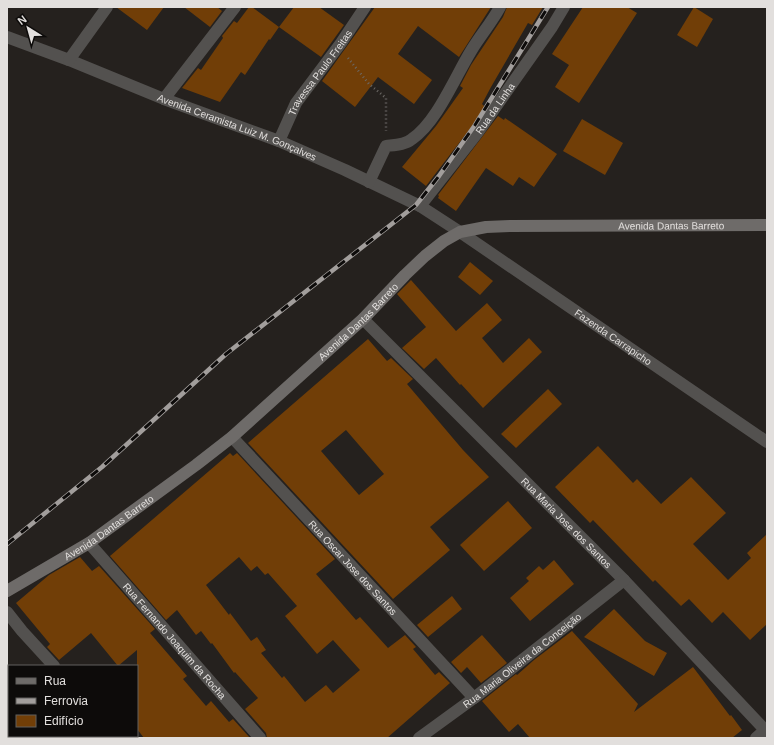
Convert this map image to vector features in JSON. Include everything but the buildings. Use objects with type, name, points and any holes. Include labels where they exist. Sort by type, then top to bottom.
[{"type":"main road","name":"Avenida Dantas Barreto","points":[[7,591],[89,543],[232,437],[363,319],[425,256],[444,241],[460,232],[486,226],[767,225]]},
{"type":"street","points":[[69,60],[107,7]]},
{"type":"street","points":[[164,99],[235,7]]},
{"type":"street","points":[[355,21],[358,7]]},
{"type":"street","name":"Travessa Paulo Freitas","points":[[279,142],[296,103],[341,43],[365,7]]},
{"type":"street","points":[[369,182],[386,146],[404,144],[411,140],[427,125],[500,7]]},
{"type":"street","name":"Rua da Linha","points":[[420,206],[478,132],[552,27],[564,7]]},
{"type":"street","name":"Avenida Ceramista Luiz M. Gonçalves","points":[[7,37],[69,60],[164,99],[279,142],[420,206],[460,232]]},
{"type":"street","name":"Fazenda Carrapicho","points":[[460,232],[767,442]]},
{"type":"street","name":"Rua Maria Jose dos Santos","points":[[363,319],[624,580],[765,730],[756,738]]},
{"type":"street","name":"Rua Oscar Jose dos Santos","points":[[232,437],[474,698]]},
{"type":"street","name":"Rua Fernando Joaquim da Rocha","points":[[89,543],[260,738]]},
{"type":"street","name":"Rua Maria Oliveira da Conceição","points":[[419,738],[474,698],[624,580]]},
{"type":"street","points":[[7,612],[53,665]]},
{"type":"path","points":[[341,43],[348,57],[361,75],[369,84],[386,98],[386,146]]},
{"type":"railway","points":[[7,544],[102,467],[226,354],[416,205],[439,176],[475,125],[548,7]]}]
